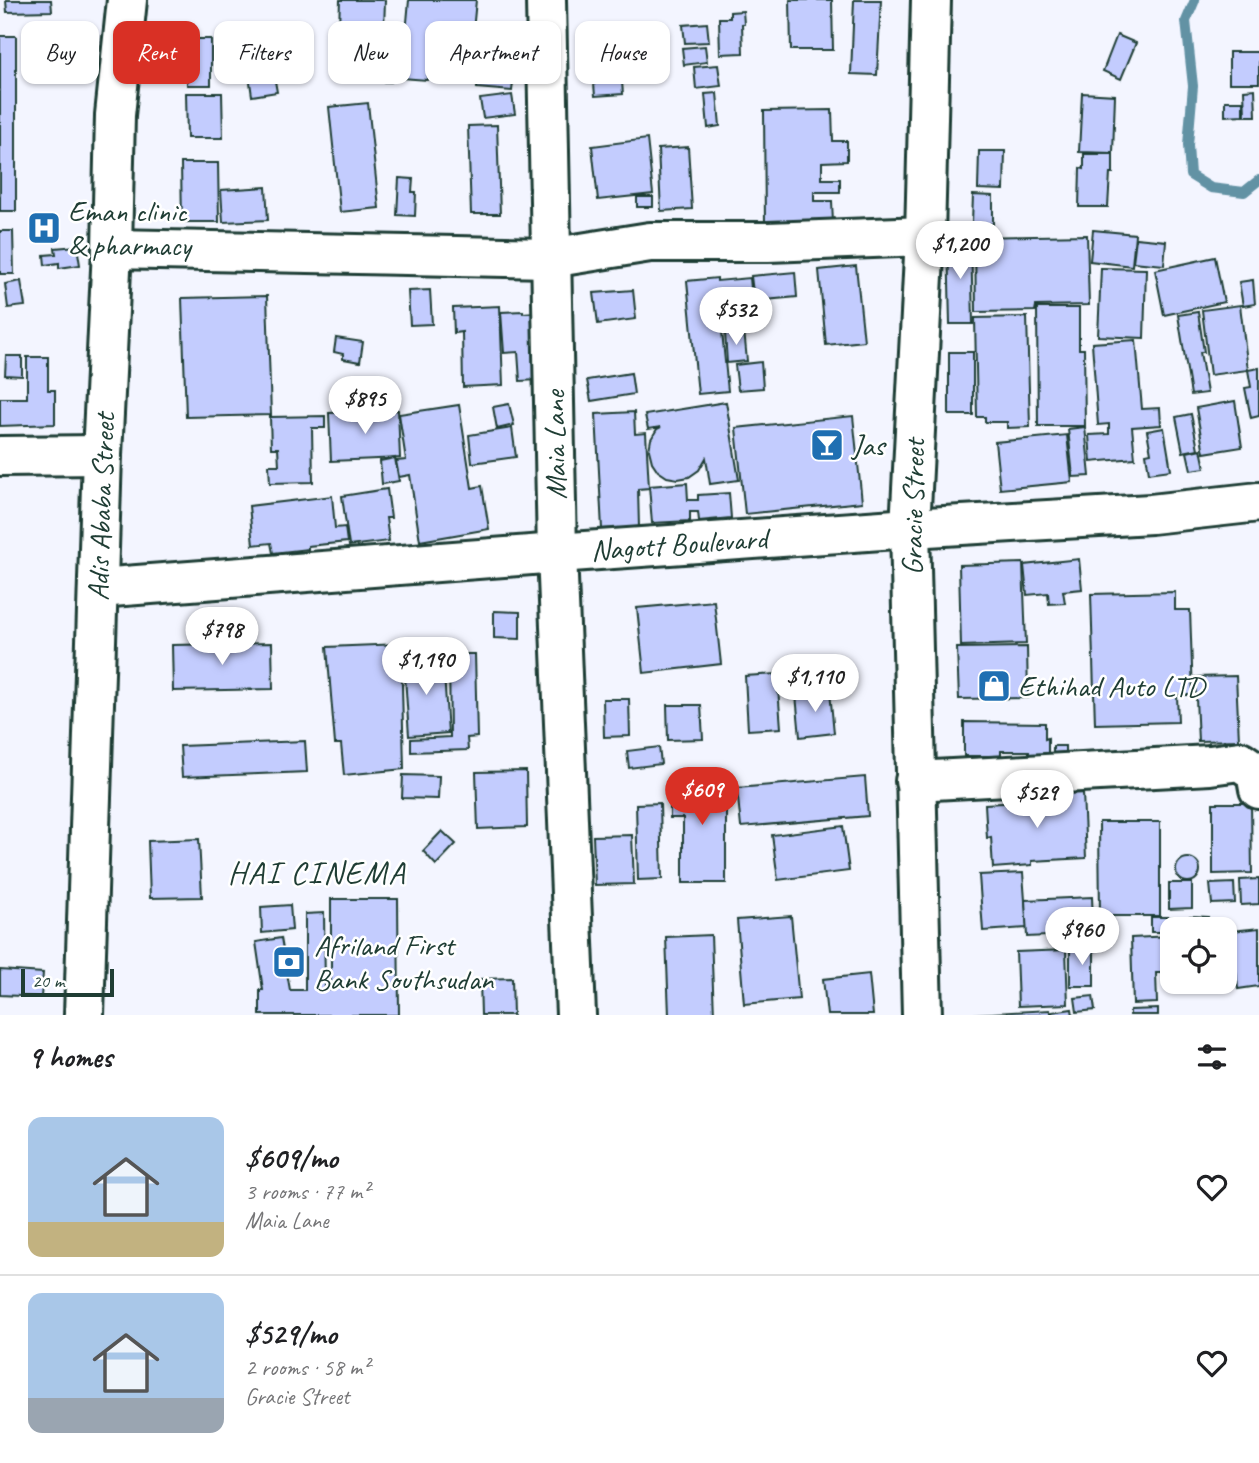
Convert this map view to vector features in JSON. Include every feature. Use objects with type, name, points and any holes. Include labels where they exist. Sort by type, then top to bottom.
[{"type":"street","name":"Adis Ababa Street","points":[[84,1015],[115,115],[127,0]]},
{"type":"street","name":"Maia Lane","points":[[546,0],[557,553],[576,1015]]},
{"type":"street","name":"Gracie Street","points":[[922,1015],[910,528],[925,236],[930,0]]},
{"type":"street","points":[[112,249],[550,258],[650,242],[768,242],[925,236]]},
{"type":"street","points":[[0,456],[102,454]]},
{"type":"street","name":"Nagott Boulevard","points":[[98,588],[910,528],[1152,514],[1259,502]]},
{"type":"street","points":[[915,780],[1217,765],[1240,761],[1256,772],[1259,789]]},
{"type":"building","points":[[6,0],[51,0],[52,11],[7,12]]},
{"type":"building","points":[[340,0],[385,0],[384,21],[339,21]]},
{"type":"building","points":[[409,0],[476,0],[474,21],[425,21],[425,80],[411,79],[411,21],[407,21]]},
{"type":"building","points":[[790,0],[832,0],[833,50],[791,50]]},
{"type":"building","points":[[854,0],[881,0],[877,75],[851,74]]},
{"type":"building","points":[[743,11],[743,53],[720,54],[719,18],[730,18],[730,12]]},
{"type":"building","points":[[707,23],[709,42],[685,43],[683,25]]},
{"type":"building","points":[[1117,35],[1136,43],[1121,79],[1103,71]]},
{"type":"building","points":[[0,36],[16,36],[16,211],[0,211]]},
{"type":"building","points":[[200,39],[211,39],[211,85],[187,85],[200,84]]},
{"type":"building","points":[[705,46],[707,62],[684,65],[682,48]]},
{"type":"building","points":[[1229,52],[1259,52],[1259,83],[1229,83]]},
{"type":"building","points":[[718,65],[721,86],[696,89],[694,67]]},
{"type":"building","points":[[250,84],[276,84],[277,92],[252,96]]},
{"type":"building","points":[[477,84],[513,84],[512,91],[477,88]]},
{"type":"building","points":[[594,84],[622,84],[623,94],[595,96]]},
{"type":"building","points":[[1255,89],[1256,116],[1245,116],[1244,90]]},
{"type":"building","points":[[186,93],[222,93],[223,138],[187,138]]},
{"type":"building","points":[[717,93],[720,126],[708,128],[705,94]]},
{"type":"building","points":[[1082,93],[1115,95],[1113,153],[1079,152]]},
{"type":"building","points":[[512,95],[515,114],[483,118],[480,99]]},
{"type":"building","points":[[1225,101],[1243,101],[1243,115],[1225,116]]},
{"type":"building","points":[[368,103],[379,208],[340,212],[329,107]]},
{"type":"building","points":[[832,110],[833,141],[847,141],[847,161],[822,162],[822,179],[840,179],[840,192],[814,192],[814,201],[832,201],[833,223],[765,224],[764,111]]},
{"type":"building","points":[[497,125],[500,214],[471,214],[468,126]]},
{"type":"building","points":[[647,139],[653,194],[598,200],[592,146]]},
{"type":"building","points":[[688,147],[692,209],[661,211],[658,149]]},
{"type":"building","points":[[979,151],[1005,151],[1004,190],[978,189]]},
{"type":"building","points":[[1084,154],[1113,154],[1108,207],[1079,207],[1080,168],[1084,169]]},
{"type":"building","points":[[181,163],[218,163],[219,222],[182,222]]},
{"type":"building","points":[[399,178],[413,179],[412,192],[416,192],[415,216],[397,215]]},
{"type":"building","points":[[266,187],[268,220],[223,222],[221,190]]},
{"type":"building","points":[[973,195],[993,196],[993,224],[972,223]]},
{"type":"building","points":[[637,197],[653,197],[653,207],[637,207]]},
{"type":"building","points":[[1093,230],[1135,234],[1132,266],[1090,261]]},
{"type":"building","points":[[0,231],[13,231],[14,274],[0,274]]},
{"type":"building","points":[[1087,235],[1089,305],[1036,306],[1035,311],[976,312],[975,237]]},
{"type":"building","points":[[1136,238],[1166,241],[1164,265],[1133,262]]},
{"type":"building","points":[[948,239],[971,239],[973,324],[950,324]]},
{"type":"building","points":[[77,246],[80,265],[59,268],[59,263],[45,265],[44,255],[56,254],[55,248]]},
{"type":"building","points":[[1215,257],[1224,302],[1164,315],[1155,270]]},
{"type":"building","points":[[856,266],[864,341],[826,345],[819,270]]},
{"type":"building","points":[[1101,268],[1146,269],[1144,338],[1098,336]]},
{"type":"building","points":[[795,272],[797,297],[754,301],[751,276]]},
{"type":"building","points":[[717,278],[717,281],[750,278],[753,309],[720,312],[728,391],[698,394],[687,281]]},
{"type":"building","points":[[1253,280],[1255,304],[1243,306],[1239,282]]},
{"type":"building","points":[[21,281],[25,306],[8,308],[5,284]]},
{"type":"building","points":[[430,290],[432,324],[410,325],[408,291]]},
{"type":"building","points":[[633,290],[636,319],[598,324],[594,293]]},
{"type":"building","points":[[267,296],[271,415],[186,417],[182,298]]},
{"type":"building","points":[[1240,305],[1248,370],[1210,375],[1202,310]]},
{"type":"building","points":[[500,306],[503,385],[463,387],[462,332],[454,333],[453,308]]},
{"type":"building","points":[[1037,308],[1079,308],[1079,349],[1084,349],[1085,426],[1038,426]]},
{"type":"building","points":[[501,312],[535,312],[538,380],[520,381],[518,352],[504,353]]},
{"type":"building","points":[[1198,312],[1204,352],[1200,352],[1207,393],[1191,395],[1178,315]]},
{"type":"building","points":[[1027,317],[1030,427],[1007,428],[1007,422],[985,422],[985,417],[977,417],[975,318]]},
{"type":"building","points":[[744,330],[747,361],[727,363],[725,332]]},
{"type":"building","points":[[336,338],[363,342],[360,362],[343,359],[343,354],[334,352]]},
{"type":"building","points":[[1136,340],[1142,409],[1160,408],[1161,425],[1132,427],[1135,458],[1091,462],[1089,435],[1109,434],[1109,424],[1098,425],[1092,343]]},
{"type":"building","points":[[949,352],[973,352],[973,415],[949,415]]},
{"type":"building","points":[[6,356],[22,356],[22,376],[5,375]]},
{"type":"building","points":[[27,357],[48,357],[48,390],[55,390],[55,424],[0,426],[0,398],[27,398]]},
{"type":"building","points":[[761,362],[763,388],[738,390],[735,365]]},
{"type":"building","points":[[1259,368],[1259,416],[1251,418],[1245,388],[1251,387],[1248,370]]},
{"type":"building","points":[[631,373],[634,394],[591,401],[587,380]]},
{"type":"building","points":[[1235,401],[1242,447],[1204,453],[1196,408]]},
{"type":"building","points":[[726,402],[739,480],[710,484],[706,458],[699,470],[689,477],[667,477],[658,471],[649,450],[651,439],[661,427],[648,429],[645,415]]},
{"type":"building","points":[[509,404],[514,425],[497,429],[493,407]]},
{"type":"building","points":[[459,405],[472,488],[482,486],[489,529],[420,541],[410,475],[399,477],[396,461],[406,460],[399,414]]},
{"type":"building","points":[[398,410],[400,458],[331,461],[329,413]]},
{"type":"building","points":[[634,412],[635,434],[646,433],[649,488],[638,489],[639,528],[602,529],[596,414]]},
{"type":"building","points":[[1191,414],[1198,449],[1183,452],[1176,417]]},
{"type":"building","points":[[325,416],[325,428],[312,428],[313,482],[270,483],[269,465],[279,465],[278,448],[271,448],[270,417]]},
{"type":"building","points":[[853,416],[862,502],[745,514],[736,428]]},
{"type":"building","points":[[1085,427],[1090,476],[1073,477],[1068,429]]},
{"type":"building","points":[[512,428],[516,457],[472,463],[469,435]]},
{"type":"building","points":[[1164,428],[1171,470],[1149,473],[1146,454],[1151,453],[1147,431]]},
{"type":"building","points":[[1067,435],[1072,482],[1000,489],[995,442]]},
{"type":"building","points":[[1201,449],[1205,468],[1191,470],[1187,452]]},
{"type":"building","points":[[395,458],[399,481],[382,484],[380,461]]},
{"type":"building","points":[[687,483],[688,500],[698,500],[698,495],[729,493],[731,518],[699,521],[698,512],[690,512],[690,521],[652,523],[649,486]]},
{"type":"building","points":[[387,489],[391,518],[386,518],[389,541],[349,546],[342,496]]},
{"type":"building","points":[[332,496],[335,528],[345,527],[347,542],[273,553],[271,543],[253,545],[249,506]]},
{"type":"building","points":[[1079,559],[1082,589],[1063,591],[1065,603],[1049,604],[1048,593],[1027,595],[1024,565]]},
{"type":"building","points":[[1023,563],[1026,644],[961,646],[959,565]]},
{"type":"building","points":[[1175,592],[1175,610],[1190,610],[1193,695],[1177,695],[1178,722],[1095,724],[1091,594]]},
{"type":"building","points":[[714,601],[721,664],[644,673],[637,608]]},
{"type":"building","points":[[494,611],[520,612],[520,639],[494,638]]},
{"type":"building","points":[[272,643],[273,689],[173,691],[172,645]]},
{"type":"building","points":[[401,644],[404,769],[344,775],[341,744],[335,744],[327,647]]},
{"type":"building","points":[[1027,647],[1028,698],[959,699],[957,648]]},
{"type":"building","points":[[449,654],[475,654],[477,737],[467,738],[468,750],[411,752],[411,739],[450,737]]},
{"type":"building","points":[[443,659],[448,733],[409,736],[404,661]]},
{"type":"building","points":[[777,674],[781,728],[748,730],[745,676]]},
{"type":"building","points":[[1236,676],[1239,740],[1198,741],[1195,677]]},
{"type":"building","points":[[830,692],[834,733],[800,737],[796,695]]},
{"type":"building","points":[[603,699],[629,699],[630,736],[604,737]]},
{"type":"building","points":[[667,705],[701,705],[703,739],[668,740]]},
{"type":"building","points":[[964,722],[1045,723],[1048,760],[1029,760],[1029,751],[1001,751],[1001,756],[964,756]]},
{"type":"building","points":[[305,741],[307,772],[182,777],[180,746]]},
{"type":"building","points":[[1053,746],[1065,746],[1065,758],[1053,758]]},
{"type":"building","points":[[659,747],[661,764],[629,768],[627,751]]},
{"type":"building","points":[[526,771],[527,827],[478,829],[476,772]]},
{"type":"building","points":[[403,775],[439,776],[438,799],[402,798]]},
{"type":"building","points":[[670,777],[726,778],[726,883],[683,883],[683,818],[670,818]]},
{"type":"building","points":[[865,777],[868,816],[741,827],[737,788]]},
{"type":"building","points":[[1083,793],[1086,858],[1032,861],[1032,865],[993,868],[991,837],[987,838],[985,804],[1020,802],[1020,796]]},
{"type":"building","points":[[660,803],[662,879],[638,880],[636,804]]},
{"type":"building","points":[[1213,803],[1251,803],[1252,873],[1213,874]]},
{"type":"building","points":[[1099,822],[1160,822],[1160,916],[1100,916]]},
{"type":"building","points":[[843,826],[849,871],[778,880],[772,835]]},
{"type":"building","points":[[442,831],[456,844],[436,865],[423,851]]},
{"type":"building","points":[[632,835],[634,884],[595,885],[593,836]]},
{"type":"building","points":[[199,839],[202,897],[150,898],[148,841]]},
{"type":"building","points":[[1188,858],[1197,861],[1200,870],[1197,879],[1188,882],[1179,879],[1176,870],[1179,861]]},
{"type":"building","points":[[1023,873],[1027,928],[983,931],[979,875]]},
{"type":"building","points":[[1259,879],[1259,904],[1241,905],[1240,880]]},
{"type":"building","points":[[1169,883],[1192,883],[1192,908],[1169,909]]},
{"type":"building","points":[[1234,883],[1235,903],[1212,904],[1210,884]]},
{"type":"building","points":[[1092,897],[1094,946],[1070,947],[1069,935],[1027,937],[1025,900]]},
{"type":"building","points":[[331,899],[398,899],[399,1015],[260,1015],[260,990],[263,990],[256,942],[281,938],[290,990],[305,990],[305,914],[324,913],[325,990],[331,990]]},
{"type":"building","points":[[290,905],[292,930],[262,933],[261,907]]},
{"type":"building","points":[[791,916],[799,999],[744,1004],[737,920]]},
{"type":"building","points":[[1151,917],[1160,917],[1160,932],[1151,932]]},
{"type":"building","points":[[1259,928],[1259,986],[1238,989],[1237,930]]},
{"type":"building","points":[[711,935],[714,1015],[669,1015],[666,937]]},
{"type":"building","points":[[1160,937],[1160,973],[1156,973],[1157,1003],[1133,1004],[1131,938]]},
{"type":"building","points":[[1070,947],[1094,948],[1094,986],[1070,986]]},
{"type":"building","points":[[1066,950],[1068,1004],[1018,1006],[1016,952]]},
{"type":"building","points":[[0,970],[43,973],[41,997],[0,995]]},
{"type":"building","points":[[869,974],[873,1015],[827,1015],[823,979]]},
{"type":"building","points":[[512,978],[513,1015],[481,1015],[480,979]]},
{"type":"building","points":[[1093,996],[1095,1010],[1077,1012],[1075,998]]},
{"type":"building","points":[[1072,1009],[1073,1015],[1052,1015],[1052,1012]]},
{"type":"building","points":[[1158,1009],[1158,1015],[1130,1015],[1130,1010]]},
{"type":"building","points":[[1050,1010],[1050,1015],[974,1015],[974,1014]]},
{"type":"waterway","points":[[1195,0],[1186,21],[1193,86],[1188,145],[1190,175],[1211,188],[1244,192],[1259,180]]},
{"type":"place","name":"Eman clinic & pharmacy","points":[[44,228]]},
{"type":"place","name":"Jas","points":[[827,445]]},
{"type":"place","name":"Ethihad Auto LTD","points":[[994,686]]},
{"type":"place","name":"Afriland First Bank Southsudan","points":[[289,962]]},
{"type":"district","name":"HAI CINEMA","points":[[317,872]]}]
